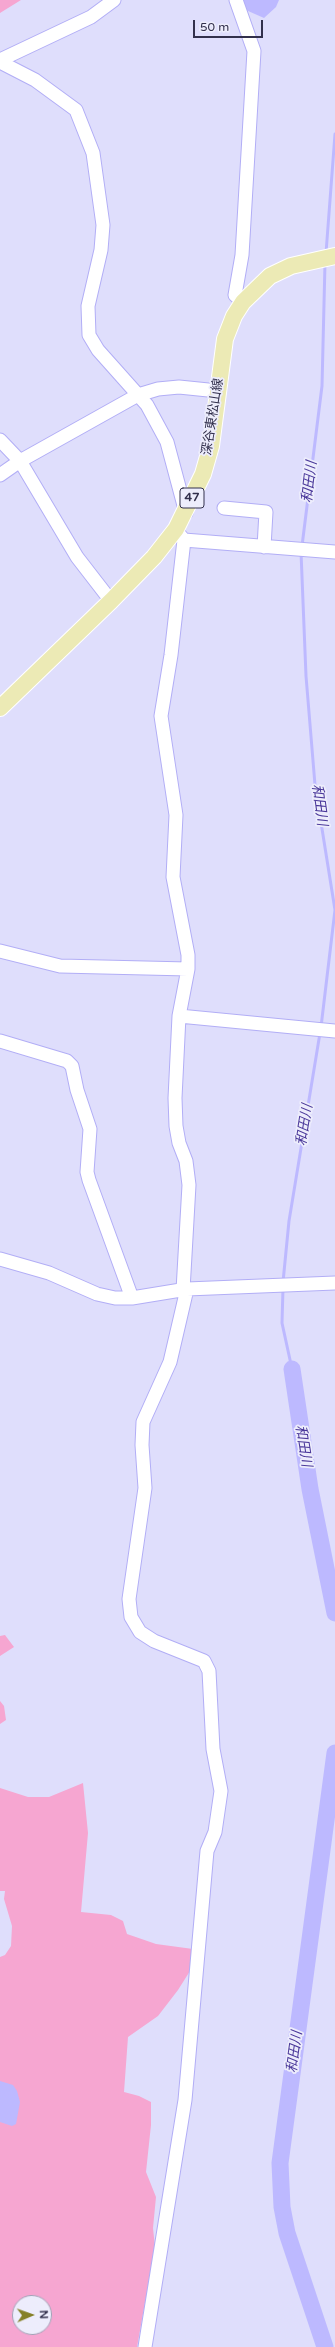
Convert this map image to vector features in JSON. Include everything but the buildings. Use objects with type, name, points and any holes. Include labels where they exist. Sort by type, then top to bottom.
[{"type":"main road","name":"深谷東松山線","points":[[0,708],[111,601],[154,556],[180,535],[186,513],[203,474],[211,446],[225,339],[234,316],[243,302],[270,276],[291,266],[332,256]]},
{"type":"street","points":[[0,61],[91,17],[114,0]]},
{"type":"street","points":[[236,0],[254,51],[242,255],[235,295],[243,302]]},
{"type":"street","points":[[0,61],[35,80],[76,110],[93,153],[103,226],[101,250],[88,306],[89,335],[98,350],[147,405],[166,442],[186,513]]},
{"type":"street","points":[[0,475],[20,461],[138,395],[158,389],[179,387],[218,391]]},
{"type":"street","points":[[0,440],[20,461],[77,557],[111,601]]},
{"type":"street","points":[[224,508],[266,512],[264,546]]},
{"type":"street","points":[[145,2347],[185,2100],[207,1851],[215,1832],[220,1797],[210,1714],[210,1671],[204,1661],[154,1641],[140,1632],[130,1617],[129,1598],[145,1496],[142,1445],[143,1422],[170,1362],[185,1289],[189,1185],[186,1161],[179,1143],[176,1126],[175,1075],[179,1016],[188,969],[188,955],[172,877],[176,815],[161,716],[172,655],[180,535],[264,546],[335,552]]},
{"type":"street","points":[[0,951],[60,966],[188,969]]},
{"type":"street","points":[[179,1016],[325,1030]]},
{"type":"street","points":[[0,1041],[67,1061],[72,1066],[77,1090],[90,1129],[87,1172],[132,1298]]},
{"type":"street","points":[[0,1259],[49,1273],[97,1294],[115,1298],[132,1298],[185,1289],[276,1284],[335,1283]]},
{"type":"shaded area","points":[[0,0],[21,0],[0,13]]},
{"type":"shaded area","points":[[236,0],[279,0],[276,7],[264,18],[239,7]]},
{"type":"shaded area","points":[[5,1635],[14,1647],[0,1656],[0,1636]]},
{"type":"shaded area","points":[[0,1701],[4,1706],[6,1720],[0,1724]]},
{"type":"shaded area","points":[[83,1783],[88,1833],[81,1912],[111,1915],[123,1921],[127,1934],[156,1944],[193,1949],[190,1971],[178,1990],[158,2016],[128,2037],[124,2092],[139,2096],[151,2102],[151,2125],[146,2172],[156,2197],[153,2228],[155,2247],[137,2347],[0,2347],[0,1957],[5,1955],[11,1946],[12,1926],[4,1899],[5,1891],[0,1891],[0,1788],[28,1797],[49,1797]]},
{"type":"shaded area","points":[[0,2081],[13,2085],[17,2091],[20,2102],[16,2124],[12,2126],[0,2122]]},
{"type":"waterway","name":"和田川","points":[[326,253],[335,134]]},
{"type":"waterway","name":"和田川","points":[[302,546],[322,386],[325,263]]},
{"type":"waterway","name":"和田川","points":[[301,552],[306,676],[315,785],[335,910],[321,1027]]},
{"type":"waterway","name":"和田川","points":[[283,1282],[289,1221],[320,1033]]},
{"type":"waterway","name":"和田川","points":[[283,1288],[282,1323],[292,1369]]},
{"type":"waterway","name":"和田川","points":[[292,1369],[310,1489],[335,1613]]},
{"type":"waterway","name":"和田川","points":[[325,2347],[287,2233],[282,2207],[280,2163],[335,1753]]}]
